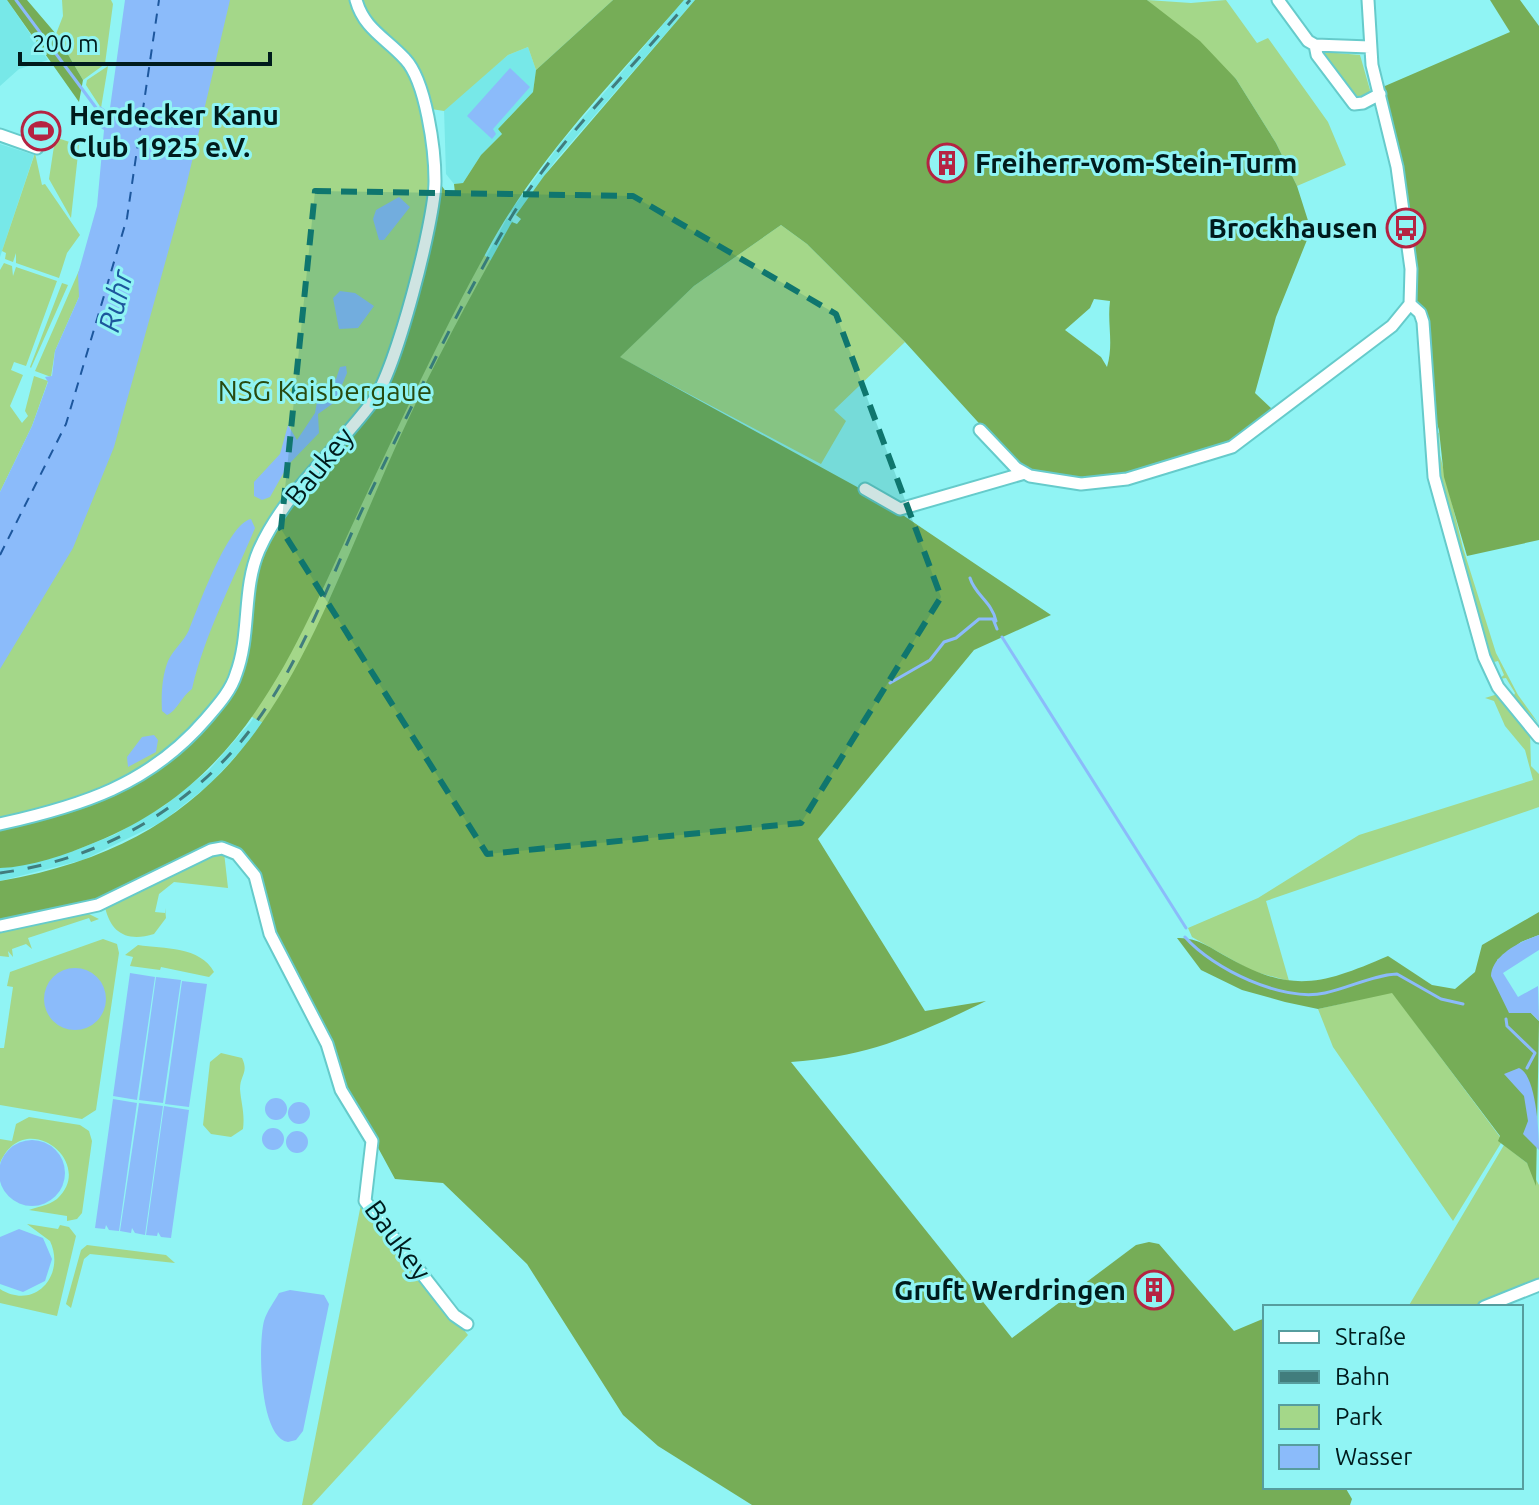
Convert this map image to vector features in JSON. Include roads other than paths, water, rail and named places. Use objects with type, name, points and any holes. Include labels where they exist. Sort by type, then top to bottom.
[{"type":"street","name":"Baukey","points":[[0,824],[72,808],[129,783],[180,746],[206,719],[236,677],[249,586],[260,546],[294,493],[374,399],[386,375],[426,238],[435,177],[417,76],[405,59],[372,31],[360,14],[356,0]]},
{"type":"street","points":[[1278,0],[1308,41],[1315,45],[1370,47]]},
{"type":"street","points":[[980,430],[1025,473],[1063,483],[1101,483],[1153,473],[1232,447],[1392,326],[1410,304],[1411,269],[1404,211],[1370,47],[1368,0]]},
{"type":"street","points":[[1315,45],[1317,55],[1354,104],[1380,94]]},
{"type":"street","points":[[0,135],[37,148]]},
{"type":"street","points":[[1410,304],[1420,313],[1423,322],[1434,477],[1484,657],[1504,695],[1539,737]]},
{"type":"street","points":[[865,489],[900,509],[1025,473]]},
{"type":"street","name":"Baukey","points":[[0,926],[98,905],[211,850],[222,848],[237,854],[255,876],[270,934],[327,1044],[341,1090],[372,1141],[365,1201],[454,1315],[467,1324]]},
{"type":"street","points":[[1489,1305],[1539,1285]]},
{"type":"water","name":"Ruhr","points":[[125,0],[230,0],[185,191],[114,447],[73,548],[0,669],[0,492],[32,426],[48,382],[45,377],[52,376],[55,351],[79,297],[78,274],[97,206],[104,130],[98,126],[95,112],[100,106],[107,111],[110,108]]},
{"type":"water","points":[[510,68],[530,87],[493,129],[496,134],[492,139],[467,116]]},
{"type":"water","points":[[399,197],[410,207],[384,240],[379,240],[373,219],[376,210]]},
{"type":"water","points":[[340,291],[355,293],[374,306],[358,328],[339,329],[333,298]]},
{"type":"water","points":[[346,366],[347,373],[335,402],[318,414],[319,433],[288,465],[270,497],[262,500],[254,496],[254,482],[280,454],[288,425],[297,440],[315,413],[319,390],[336,379],[340,367]]},
{"type":"water","points":[[251,519],[255,528],[212,627],[192,689],[167,715],[162,711],[162,699],[168,661],[189,630],[224,550],[242,524]]},
{"type":"water","points":[[154,735],[158,740],[156,752],[128,767],[127,757],[142,737]]},
{"type":"water","points":[[1539,935],[1539,950],[1503,973],[1518,997],[1538,986],[1539,1021],[1531,1013],[1509,1013],[1491,976],[1502,955]]},
{"type":"water","points":[[75,968],[87,970],[97,977],[104,987],[104,1011],[97,1021],[87,1028],[75,1030],[63,1028],[53,1021],[46,1011],[44,999],[46,987],[53,977],[63,970]]},
{"type":"water","points":[[130,973],[155,977],[137,1100],[113,1096]]},
{"type":"water","points":[[156,977],[181,980],[163,1103],[139,1100]]},
{"type":"water","points":[[182,981],[207,984],[189,1107],[165,1104]]},
{"type":"water","points":[[1519,1068],[1525,1073],[1533,1092],[1539,1150],[1523,1134],[1528,1121],[1524,1096],[1504,1074]]},
{"type":"water","points":[[272,1098],[280,1098],[287,1109],[280,1120],[272,1120],[265,1113],[265,1105]]},
{"type":"water","points":[[113,1099],[137,1103],[119,1231],[109,1230],[106,1225],[105,1229],[95,1228]]},
{"type":"water","points":[[295,1102],[303,1102],[310,1113],[303,1124],[295,1124],[288,1117],[288,1109]]},
{"type":"water","points":[[139,1103],[163,1106],[145,1235],[135,1233],[132,1228],[131,1233],[120,1231]]},
{"type":"water","points":[[164,1106],[189,1110],[171,1238],[161,1237],[158,1232],[157,1236],[146,1235]]},
{"type":"water","points":[[273,1128],[281,1131],[284,1139],[281,1147],[273,1150],[265,1147],[262,1139],[265,1131]]},
{"type":"water","points":[[293,1131],[301,1131],[308,1142],[301,1153],[293,1153],[286,1146],[286,1138]]},
{"type":"water","points":[[32,1140],[55,1150],[65,1173],[55,1196],[32,1206],[9,1196],[-1,1173],[9,1150]]},
{"type":"water","points":[[19,1229],[43,1238],[52,1259],[45,1281],[23,1292],[0,1284],[0,1237]]},
{"type":"water","points":[[290,1290],[324,1295],[329,1304],[303,1431],[296,1440],[288,1442],[278,1437],[266,1408],[261,1349],[267,1314],[279,1293]]},
{"type":"waterway","points":[[16,0],[97,109]]},
{"type":"waterway","points":[[970,578],[996,621]]},
{"type":"waterway","points":[[890,683],[930,660],[944,642],[956,638],[979,619],[993,619],[997,629]]},
{"type":"waterway","points":[[1002,637],[1186,928]]},
{"type":"waterway","points":[[1185,937],[1230,971],[1289,993],[1325,993],[1397,974],[1441,999],[1463,1004]]},
{"type":"waterway","points":[[1506,1019],[1507,1026],[1535,1053],[1527,1068]]},
{"type":"railway","points":[[0,873],[81,853],[155,817],[188,793],[247,734],[297,655],[415,400],[470,290],[510,219],[571,135],[690,0]]},
{"type":"place","name":"Herdecker Kanu Club 1925 e.V.","points":[[41,131]]},
{"type":"place","name":"Freiherr-vom-Stein-Turm","points":[[947,163]]},
{"type":"place","name":"Brockhausen","points":[[1406,228]]},
{"type":"place","name":"Gruft Werdringen","points":[[1154,1290]]},
{"type":"park label","name":"NSG Kaisbergaue","points":[[325,391]]}]
